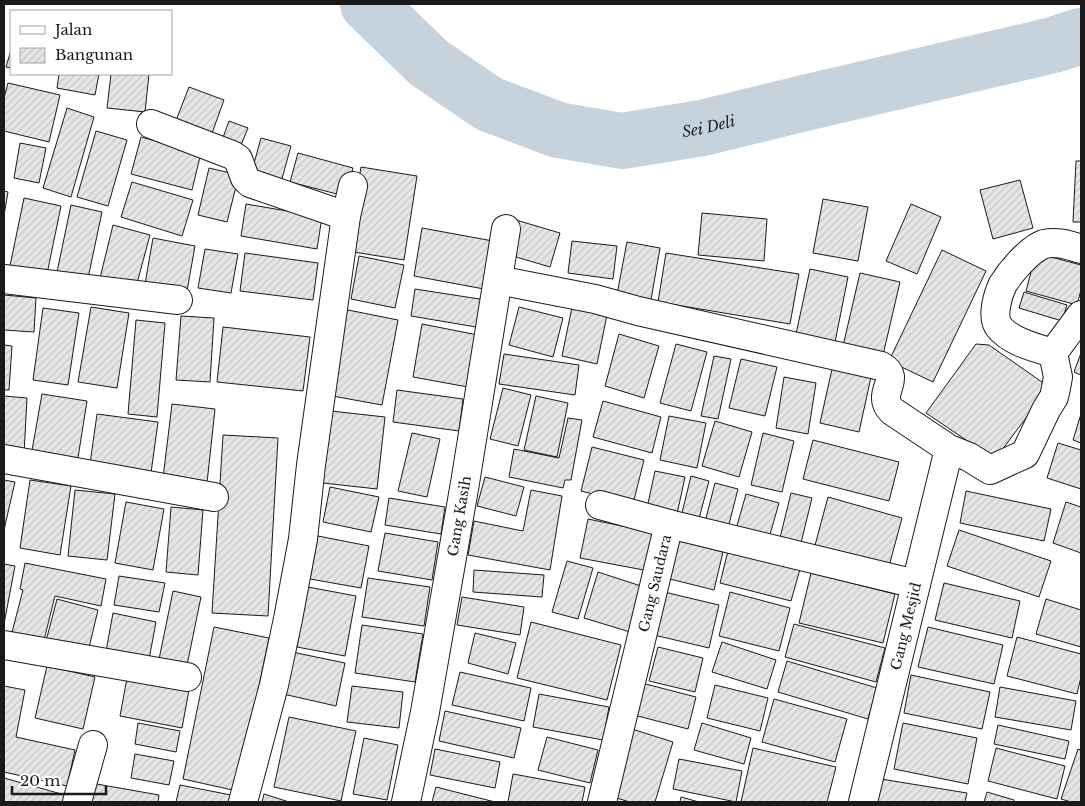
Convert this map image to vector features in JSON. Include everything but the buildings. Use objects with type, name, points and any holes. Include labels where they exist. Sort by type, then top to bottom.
[{"type":"street","points":[[151,124],[232,155],[238,159],[245,178],[250,183],[346,216]]},
{"type":"street","points":[[243,802],[274,685],[303,539],[346,216],[352,186]]},
{"type":"street","name":"Gang Kasih","points":[[406,802],[425,712],[465,483],[506,229]]},
{"type":"street","points":[[1054,353],[1028,346],[1006,334],[997,325],[995,311],[1002,285],[1012,270],[1030,253],[1042,245],[1055,242],[1081,249]]},
{"type":"street","points":[[4,279],[178,300]]},
{"type":"street","points":[[498,280],[595,299],[638,311],[881,366],[890,376],[885,398],[889,407],[949,449],[969,457],[990,470],[1025,454],[1054,397],[1058,376],[1054,353],[1081,315]]},
{"type":"street","name":"Gang Mesjid","points":[[862,802],[949,449]]},
{"type":"street","points":[[4,459],[214,497]]},
{"type":"street","points":[[600,505],[669,524]]},
{"type":"street","name":"Gang Saudara","points":[[602,802],[669,524],[916,584]]},
{"type":"street","points":[[4,645],[187,677]]},
{"type":"street","points":[[77,802],[93,745]]},
{"type":"waterway","name":"Sei Deli","points":[[368,4],[429,63],[489,104],[558,130],[622,141],[702,128],[1053,45],[1081,36]]}]
